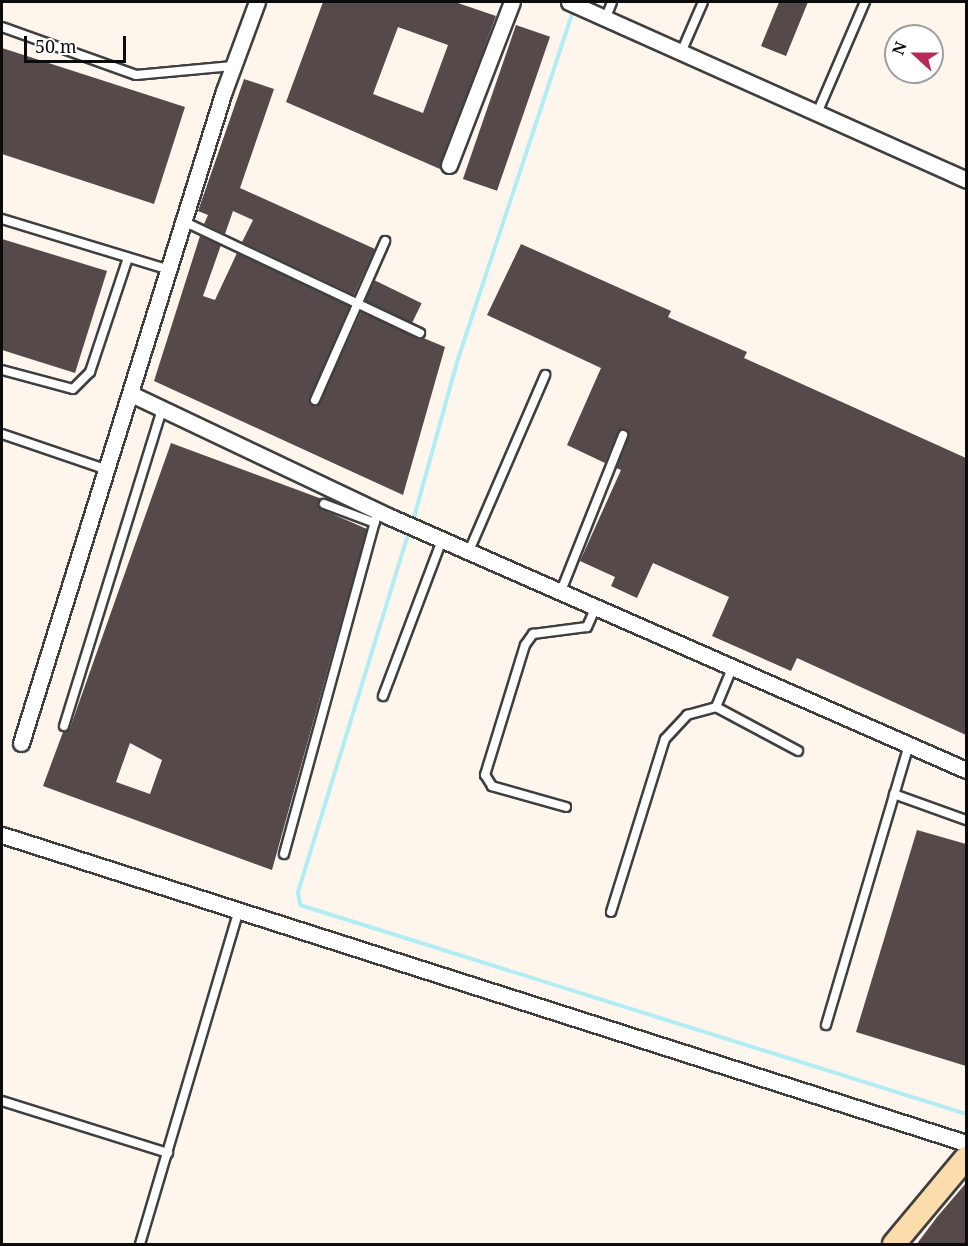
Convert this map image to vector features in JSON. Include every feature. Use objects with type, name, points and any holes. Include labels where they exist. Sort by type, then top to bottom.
[{"type":"street","points":[[21,743],[233,66],[257,2]]},
{"type":"street","points":[[449,165],[512,2]]},
{"type":"street","points":[[569,2],[682,48],[966,180]]},
{"type":"street","points":[[131,394],[380,517],[439,538],[966,770]]},
{"type":"street","points":[[2,835],[966,1143]]},
{"type":"street","points":[[894,1245],[966,1158]]},
{"type":"lane","points":[[606,17],[612,2]]},
{"type":"lane","points":[[682,48],[704,2]]},
{"type":"lane","points":[[818,111],[865,2]]},
{"type":"lane","points":[[2,27],[136,75],[233,66]]},
{"type":"lane","points":[[2,219],[170,270]]},
{"type":"lane","points":[[185,222],[420,333]]},
{"type":"lane","points":[[315,400],[385,241]]},
{"type":"lane","points":[[2,370],[73,389],[90,372],[128,258]]},
{"type":"lane","points":[[469,551],[545,375]]},
{"type":"lane","points":[[64,726],[162,409]]},
{"type":"lane","points":[[2,434],[108,470]]},
{"type":"lane","points":[[561,591],[623,435]]},
{"type":"lane","points":[[284,854],[380,517],[324,504]]},
{"type":"lane","points":[[383,696],[439,538]]},
{"type":"lane","points":[[566,807],[492,786],[484,776],[525,645],[533,634],[587,627],[596,607]]},
{"type":"lane","points":[[716,707],[733,666]]},
{"type":"lane","points":[[611,912],[665,739],[687,715],[716,707],[798,751]]},
{"type":"lane","points":[[826,1025],[909,744]]},
{"type":"lane","points":[[894,794],[966,820]]},
{"type":"lane","points":[[140,1245],[239,910]]},
{"type":"lane","points":[[2,1101],[168,1153]]},
{"type":"building","points":[[323,2],[455,2],[496,16],[440,169],[286,102]],"holes":[[[398,27],[448,45],[423,113],[373,94]]]},
{"type":"building","points":[[779,2],[808,2],[786,56],[761,46]]},
{"type":"building","points":[[516,25],[550,37],[497,191],[463,179]]},
{"type":"building","points":[[2,48],[185,107],[154,204],[2,154]]},
{"type":"building","points":[[244,79],[274,89],[240,188],[375,249],[354,295],[242,242],[253,220],[233,211],[225,234],[204,224],[208,215],[198,211]]},
{"type":"building","points":[[200,236],[221,245],[203,296],[215,300],[237,253],[350,306],[310,398],[312,405],[320,402],[361,312],[445,347],[403,495],[154,381]]},
{"type":"building","points":[[2,239],[107,271],[75,373],[2,350]]},
{"type":"building","points":[[521,244],[671,311],[668,317],[747,352],[744,358],[966,458],[966,735],[797,658],[791,671],[712,636],[729,597],[653,563],[637,598],[611,586],[615,577],[580,561],[621,470],[616,468],[629,434],[619,431],[605,463],[567,445],[601,368],[487,315]]},
{"type":"building","points":[[374,280],[422,303],[412,324],[364,301]]},
{"type":"building","points":[[171,443],[322,499],[321,509],[367,529],[272,870],[43,786],[63,732],[70,728]],"holes":[[[130,743],[162,760],[150,794],[116,782]]]},
{"type":"building","points":[[917,830],[966,844],[966,1066],[856,1032]]},
{"type":"building","points":[[966,1183],[966,1245],[916,1245],[937,1217]]},
{"type":"waterway","points":[[413,521],[458,359],[574,8]]},
{"type":"waterway","points":[[410,528],[298,892],[300,905],[966,1114]]}]
